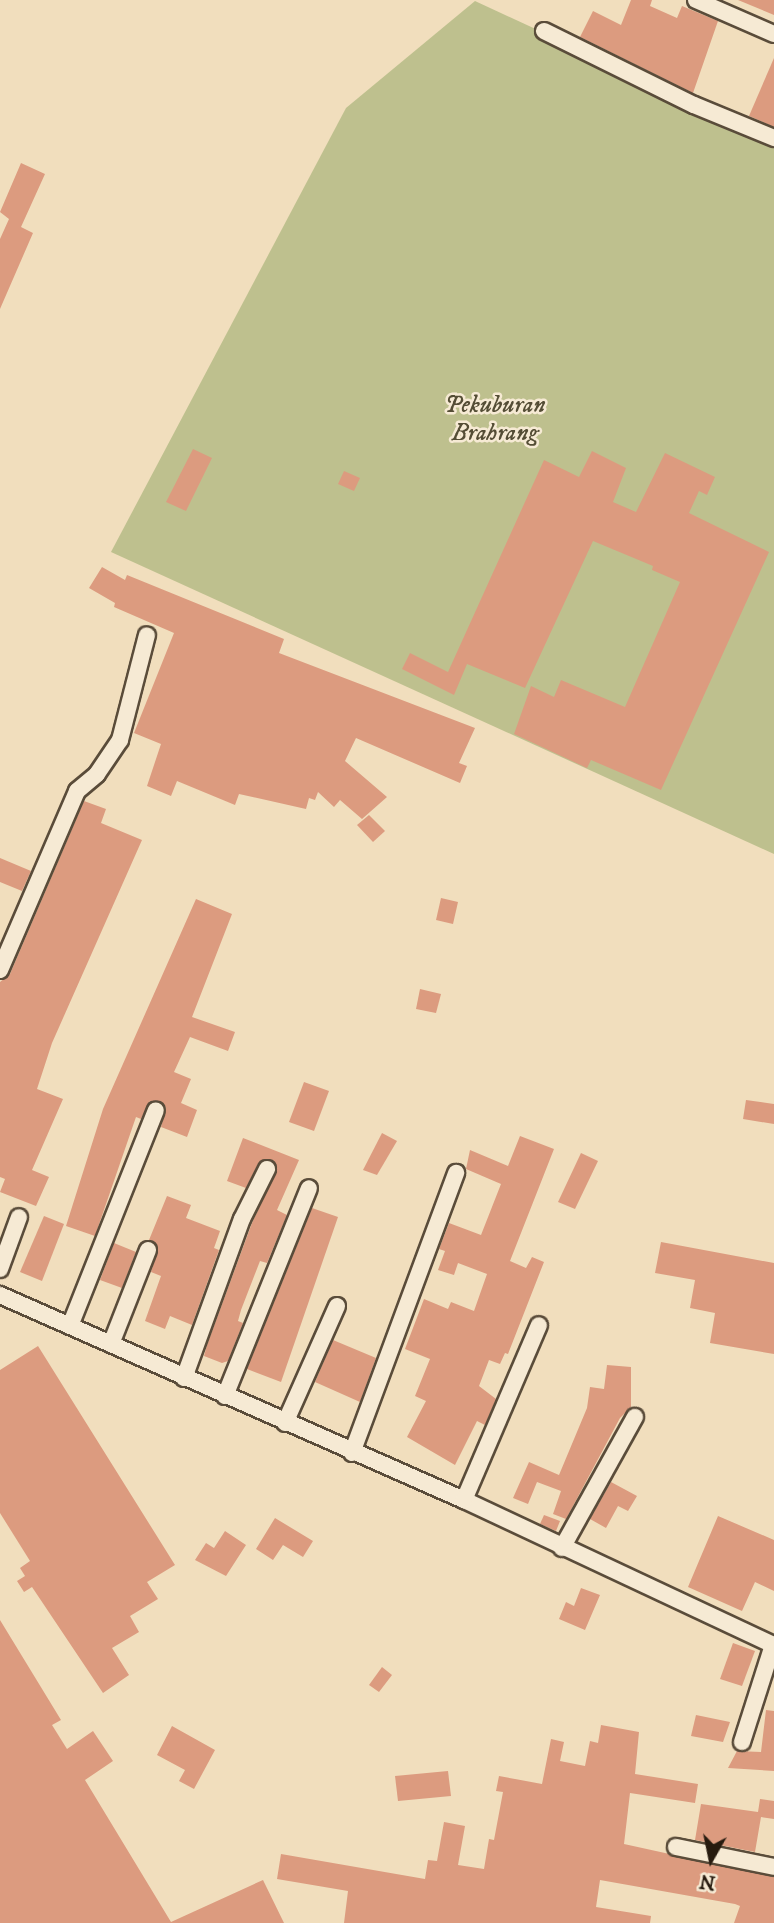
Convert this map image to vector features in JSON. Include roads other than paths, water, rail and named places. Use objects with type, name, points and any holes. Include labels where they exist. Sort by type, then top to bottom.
[{"type":"street","points":[[696,0],[774,34]]},
{"type":"street","points":[[544,31],[694,105],[774,138]]},
{"type":"street","points":[[0,970],[77,791],[97,774],[120,740],[147,635]]},
{"type":"street","points":[[70,1326],[156,1110]]},
{"type":"street","points":[[184,1378],[242,1219],[267,1169]]},
{"type":"street","points":[[352,1453],[456,1173]]},
{"type":"street","points":[[225,1396],[309,1188]]},
{"type":"street","points":[[0,1269],[19,1217]]},
{"type":"street","points":[[111,1344],[148,1250]]},
{"type":"street","points":[[0,1295],[352,1453],[464,1500],[774,1645],[742,1742]]},
{"type":"street","points":[[285,1423],[337,1306]]},
{"type":"street","points":[[464,1500],[539,1325]]},
{"type":"street","points":[[562,1548],[635,1417]]},
{"type":"street","points":[[676,1847],[774,1867]]},
{"type":"park label","name":"Pekuburan Brahrang","points":[[495,420]]}]
